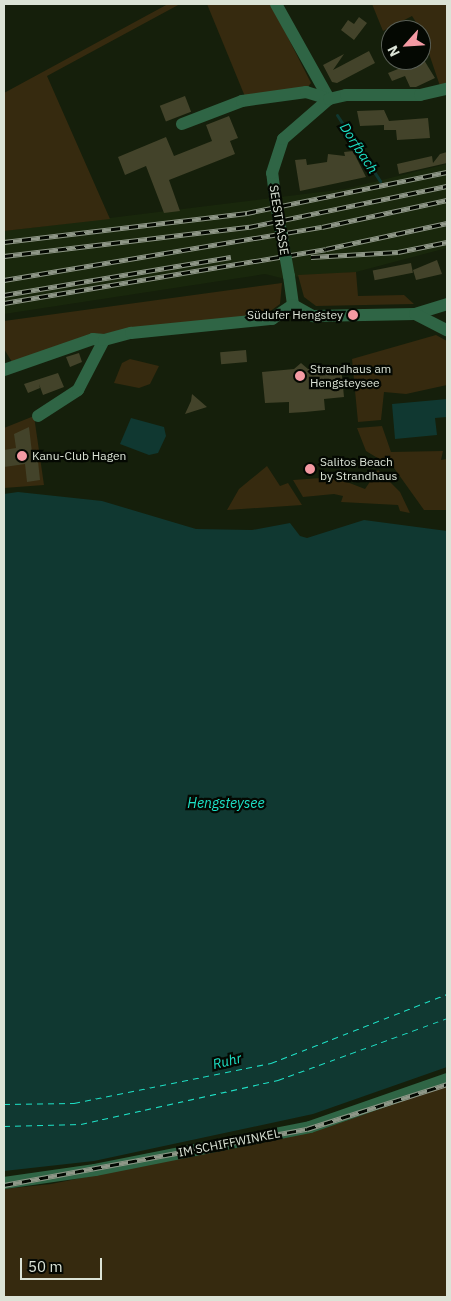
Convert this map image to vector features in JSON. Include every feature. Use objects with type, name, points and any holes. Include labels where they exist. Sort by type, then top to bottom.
[{"type":"street","points":[[276,4],[329,99]]},
{"type":"street","points":[[182,124],[242,101],[306,92],[329,99],[346,95],[420,95],[447,90]]},
{"type":"street","name":"SEESTRASSE","points":[[293,305],[272,173],[283,139],[329,99]]},
{"type":"street","points":[[4,370],[93,339],[104,340],[131,333],[272,319],[293,305],[312,316],[415,314],[447,304]]},
{"type":"street","points":[[415,314],[447,330]]},
{"type":"street","points":[[38,416],[78,390],[104,340]]},
{"type":"street","name":"IM SCHIFFWINKEL","points":[[4,1182],[95,1170],[310,1127],[447,1079]]},
{"type":"shaded area","points":[[168,4],[180,4],[47,76],[110,219],[4,231],[4,93]]},
{"type":"shaded area","points":[[207,4],[271,4],[311,83],[307,88],[246,99]]},
{"type":"shaded area","points":[[372,4],[447,4],[447,85],[440,86],[431,59],[431,20],[415,20],[412,16],[404,20],[381,20],[381,26]]},
{"type":"shaded area","points":[[447,164],[447,248],[356,272],[281,278],[265,274],[4,314],[4,231],[345,189]]},
{"type":"shaded area","points":[[356,272],[358,296],[404,295],[414,304],[316,306],[304,297],[298,275]]},
{"type":"shaded area","points":[[282,283],[280,304],[265,315],[131,328],[81,339],[12,362],[4,349],[4,321]]},
{"type":"shaded area","points":[[436,335],[447,341],[447,385],[406,394],[384,392],[381,420],[358,422],[352,359]]},
{"type":"shaded area","points":[[130,359],[159,366],[150,384],[139,388],[114,383],[122,363]]},
{"type":"shaded area","name":"Kanu-Club Hagen","points":[[34,416],[44,485],[4,488],[4,428]]},
{"type":"shaded area","points":[[382,426],[391,452],[443,451],[441,460],[447,459],[447,510],[424,510],[394,468],[366,451],[357,428]]},
{"type":"shaded area","points":[[267,466],[280,486],[288,483],[302,505],[227,510],[239,489]]},
{"type":"shaded area","points":[[378,470],[400,492],[410,513],[400,511],[398,505],[341,502],[343,496],[334,494],[303,497],[293,480],[334,477],[365,489]]},
{"type":"shaded area","points":[[447,1084],[447,1297],[4,1297],[4,1189],[51,1184],[306,1133]]},
{"type":"water","points":[[447,399],[447,417],[435,418],[437,435],[395,439],[392,404]]},
{"type":"water","points":[[131,418],[164,427],[166,436],[158,453],[149,455],[120,444]]},
{"type":"water","name":"Hengsteysee","points":[[18,492],[102,501],[196,529],[252,530],[290,523],[300,536],[307,538],[364,520],[447,531],[447,1067],[313,1114],[94,1161],[4,1171],[4,494]]},
{"type":"building","points":[[359,17],[367,23],[354,40],[341,30],[348,20],[354,24]]},
{"type":"building","points":[[369,51],[375,63],[337,83],[332,82],[323,65],[344,54],[333,70]]},
{"type":"building","points":[[396,70],[430,70],[435,78],[416,87],[410,87],[405,76],[392,81],[388,73]]},
{"type":"building","points":[[185,96],[191,112],[166,122],[160,106]]},
{"type":"building","points":[[384,110],[389,121],[428,118],[430,138],[397,140],[396,130],[384,130],[384,125],[360,126],[357,111]]},
{"type":"building","points":[[229,116],[238,138],[230,141],[235,154],[169,180],[180,211],[164,213],[146,166],[125,175],[118,157],[166,137],[174,156],[212,141],[206,125]]},
{"type":"building","points":[[353,151],[366,177],[300,191],[295,160],[306,159],[307,165],[327,162],[328,154],[345,156],[344,152]]},
{"type":"building","points":[[447,152],[447,163],[399,174],[397,164],[432,156],[433,163],[440,154]]},
{"type":"building","points":[[437,260],[442,274],[416,280],[413,270]]},
{"type":"building","points":[[411,263],[413,273],[375,280],[373,270]]},
{"type":"building","points":[[246,350],[247,362],[221,364],[220,352]]},
{"type":"building","points":[[79,353],[82,362],[70,367],[66,357]]},
{"type":"building","points":[[301,363],[308,369],[341,366],[344,397],[324,399],[325,410],[305,412],[289,413],[289,402],[265,403],[262,372],[294,369]]},
{"type":"building","points":[[58,373],[64,387],[43,395],[39,384],[40,388],[28,393],[24,384]]},
{"type":"building","points":[[192,394],[207,407],[185,414],[191,401]]},
{"type":"building","points":[[29,427],[33,461],[38,461],[40,480],[27,482],[25,464],[4,467],[4,450],[16,448],[14,434]]},
{"type":"waterway","name":"Dorfbach","points":[[337,115],[380,181]]},
{"type":"ferry route","points":[[4,1104],[74,1103],[271,1063],[447,994]]},
{"type":"ferry route","points":[[4,1126],[81,1124],[278,1080],[447,1018]]},
{"type":"railway","points":[[4,242],[247,213],[447,172]]},
{"type":"railway","points":[[4,256],[249,227],[447,186]]},
{"type":"railway","points":[[4,280],[322,227],[447,200]]},
{"type":"railway","points":[[4,303],[326,249],[447,223]]},
{"type":"railway","points":[[311,257],[398,252],[447,242]]},
{"type":"railway","points":[[4,295],[231,257]]},
{"type":"railway","points":[[4,1185],[307,1129],[447,1084]]},
{"type":"place","name":"Südufer Hengstey","points":[[353,315]]},
{"type":"place","name":"Strandhaus am Hengsteysee","points":[[300,376]]},
{"type":"place","name":"Kanu-Club Hagen","points":[[22,456]]},
{"type":"place","name":"Salitos Beach by Strandhaus","points":[[310,469]]},
{"type":"water label","name":"Ruhr","points":[[227,1061]]}]
